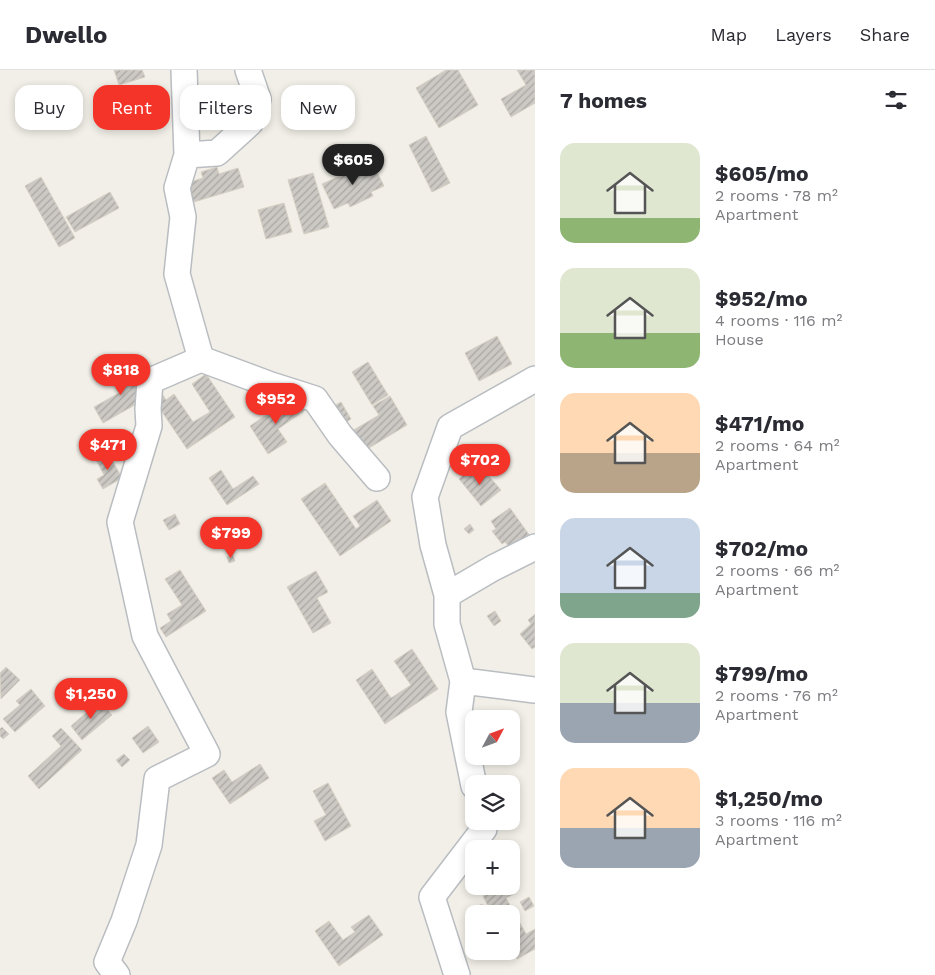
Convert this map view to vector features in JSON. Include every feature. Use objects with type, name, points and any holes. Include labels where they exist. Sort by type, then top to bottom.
[{"type":"street","points":[[184,70],[187,155],[177,188],[183,218],[177,274],[201,359]]},
{"type":"street","points":[[187,155],[217,153],[250,124],[258,99],[248,70]]},
{"type":"street","points":[[117,975],[107,962],[124,921],[149,845],[157,779],[207,754],[145,636],[120,522],[149,426],[150,381],[201,359],[271,386],[315,399],[340,435],[377,478]]},
{"type":"street","points":[[472,775],[459,712],[463,681],[447,624],[447,595],[433,545],[425,497],[450,427],[535,379]]},
{"type":"street","points":[[447,595],[493,568],[535,547]]},
{"type":"street","points":[[463,681],[535,690]]},
{"type":"street","points":[[457,975],[432,897],[483,830]]},
{"type":"building","points":[[114,70],[142,70],[145,77],[119,85]]},
{"type":"building","points":[[446,70],[458,70],[478,105],[439,128],[416,88]]},
{"type":"building","points":[[517,70],[535,70],[535,103],[511,117],[501,99],[526,85]]},
{"type":"building","points":[[426,136],[450,183],[432,192],[409,145]]},
{"type":"building","points":[[372,162],[384,186],[371,192],[373,196],[350,207],[348,203],[334,209],[322,184]]},
{"type":"building","points":[[217,167],[219,174],[238,168],[244,187],[187,204],[181,185],[203,178],[201,172]]},
{"type":"building","points":[[313,173],[329,227],[304,234],[288,180]]},
{"type":"building","points":[[41,177],[75,238],[59,247],[25,186]]},
{"type":"building","points":[[110,192],[119,208],[75,232],[66,217]]},
{"type":"building","points":[[284,203],[292,232],[266,239],[258,210]]},
{"type":"building","points":[[497,336],[512,364],[479,381],[465,353]]},
{"type":"building","points":[[368,362],[388,395],[372,405],[352,372]]},
{"type":"building","points":[[129,367],[147,398],[103,423],[94,407],[119,393],[110,377]]},
{"type":"building","points":[[206,374],[235,417],[187,449],[154,400],[163,395],[166,400],[174,394],[193,422],[210,412],[192,384]]},
{"type":"building","points":[[294,396],[304,411],[278,429],[287,442],[268,454],[250,426]]},
{"type":"building","points":[[390,396],[407,425],[359,454],[347,434],[379,415],[373,406]]},
{"type":"building","points":[[341,402],[351,419],[343,424],[332,407]]},
{"type":"building","points":[[107,451],[122,478],[103,489],[97,479],[104,475],[95,458]]},
{"type":"building","points":[[475,466],[483,477],[487,474],[501,490],[481,506],[459,479]]},
{"type":"building","points":[[221,470],[233,489],[253,476],[259,484],[227,505],[209,478]]},
{"type":"building","points":[[325,483],[356,529],[360,526],[353,516],[377,500],[391,521],[340,556],[301,499]]},
{"type":"building","points":[[510,508],[530,536],[511,549],[505,542],[502,544],[492,531],[496,529],[491,521]]},
{"type":"building","points":[[175,514],[180,524],[169,530],[163,520]]},
{"type":"building","points":[[470,524],[474,530],[469,534],[464,529]]},
{"type":"building","points":[[233,555],[235,561],[229,563],[227,557]]},
{"type":"building","points":[[180,570],[206,611],[166,637],[160,628],[171,621],[167,614],[182,605],[165,579]]},
{"type":"building","points":[[316,571],[328,592],[317,598],[331,623],[313,633],[287,587]]},
{"type":"building","points":[[495,611],[501,621],[494,626],[487,616]]},
{"type":"building","points":[[535,614],[535,647],[532,649],[520,634],[531,624],[528,620]]},
{"type":"building","points":[[412,649],[438,689],[385,724],[356,680],[372,669],[391,698],[411,685],[394,661]]},
{"type":"building","points":[[6,667],[20,680],[1,699],[0,673]]},
{"type":"building","points":[[31,689],[45,706],[15,732],[3,719],[20,705],[16,701]]},
{"type":"building","points":[[100,701],[112,715],[82,740],[71,726]]},
{"type":"building","points":[[148,726],[159,742],[143,753],[132,738]]},
{"type":"building","points":[[2,727],[9,734],[3,739],[0,736],[0,729]]},
{"type":"building","points":[[61,728],[82,750],[39,789],[28,776],[61,746],[52,736]]},
{"type":"building","points":[[124,754],[130,760],[122,767],[116,760]]},
{"type":"building","points":[[260,764],[269,778],[230,804],[212,778],[224,770],[232,782]]},
{"type":"building","points":[[328,783],[351,826],[325,841],[314,821],[326,815],[313,791]]},
{"type":"building","points":[[512,895],[506,898],[510,905],[488,905],[483,896]]},
{"type":"building","points":[[529,897],[534,906],[525,911],[520,902]]},
{"type":"building","points":[[369,915],[383,935],[339,966],[315,931],[329,921],[343,940],[355,932],[351,927]]},
{"type":"building","points":[[520,923],[526,934],[535,929],[535,949],[520,957]]}]
